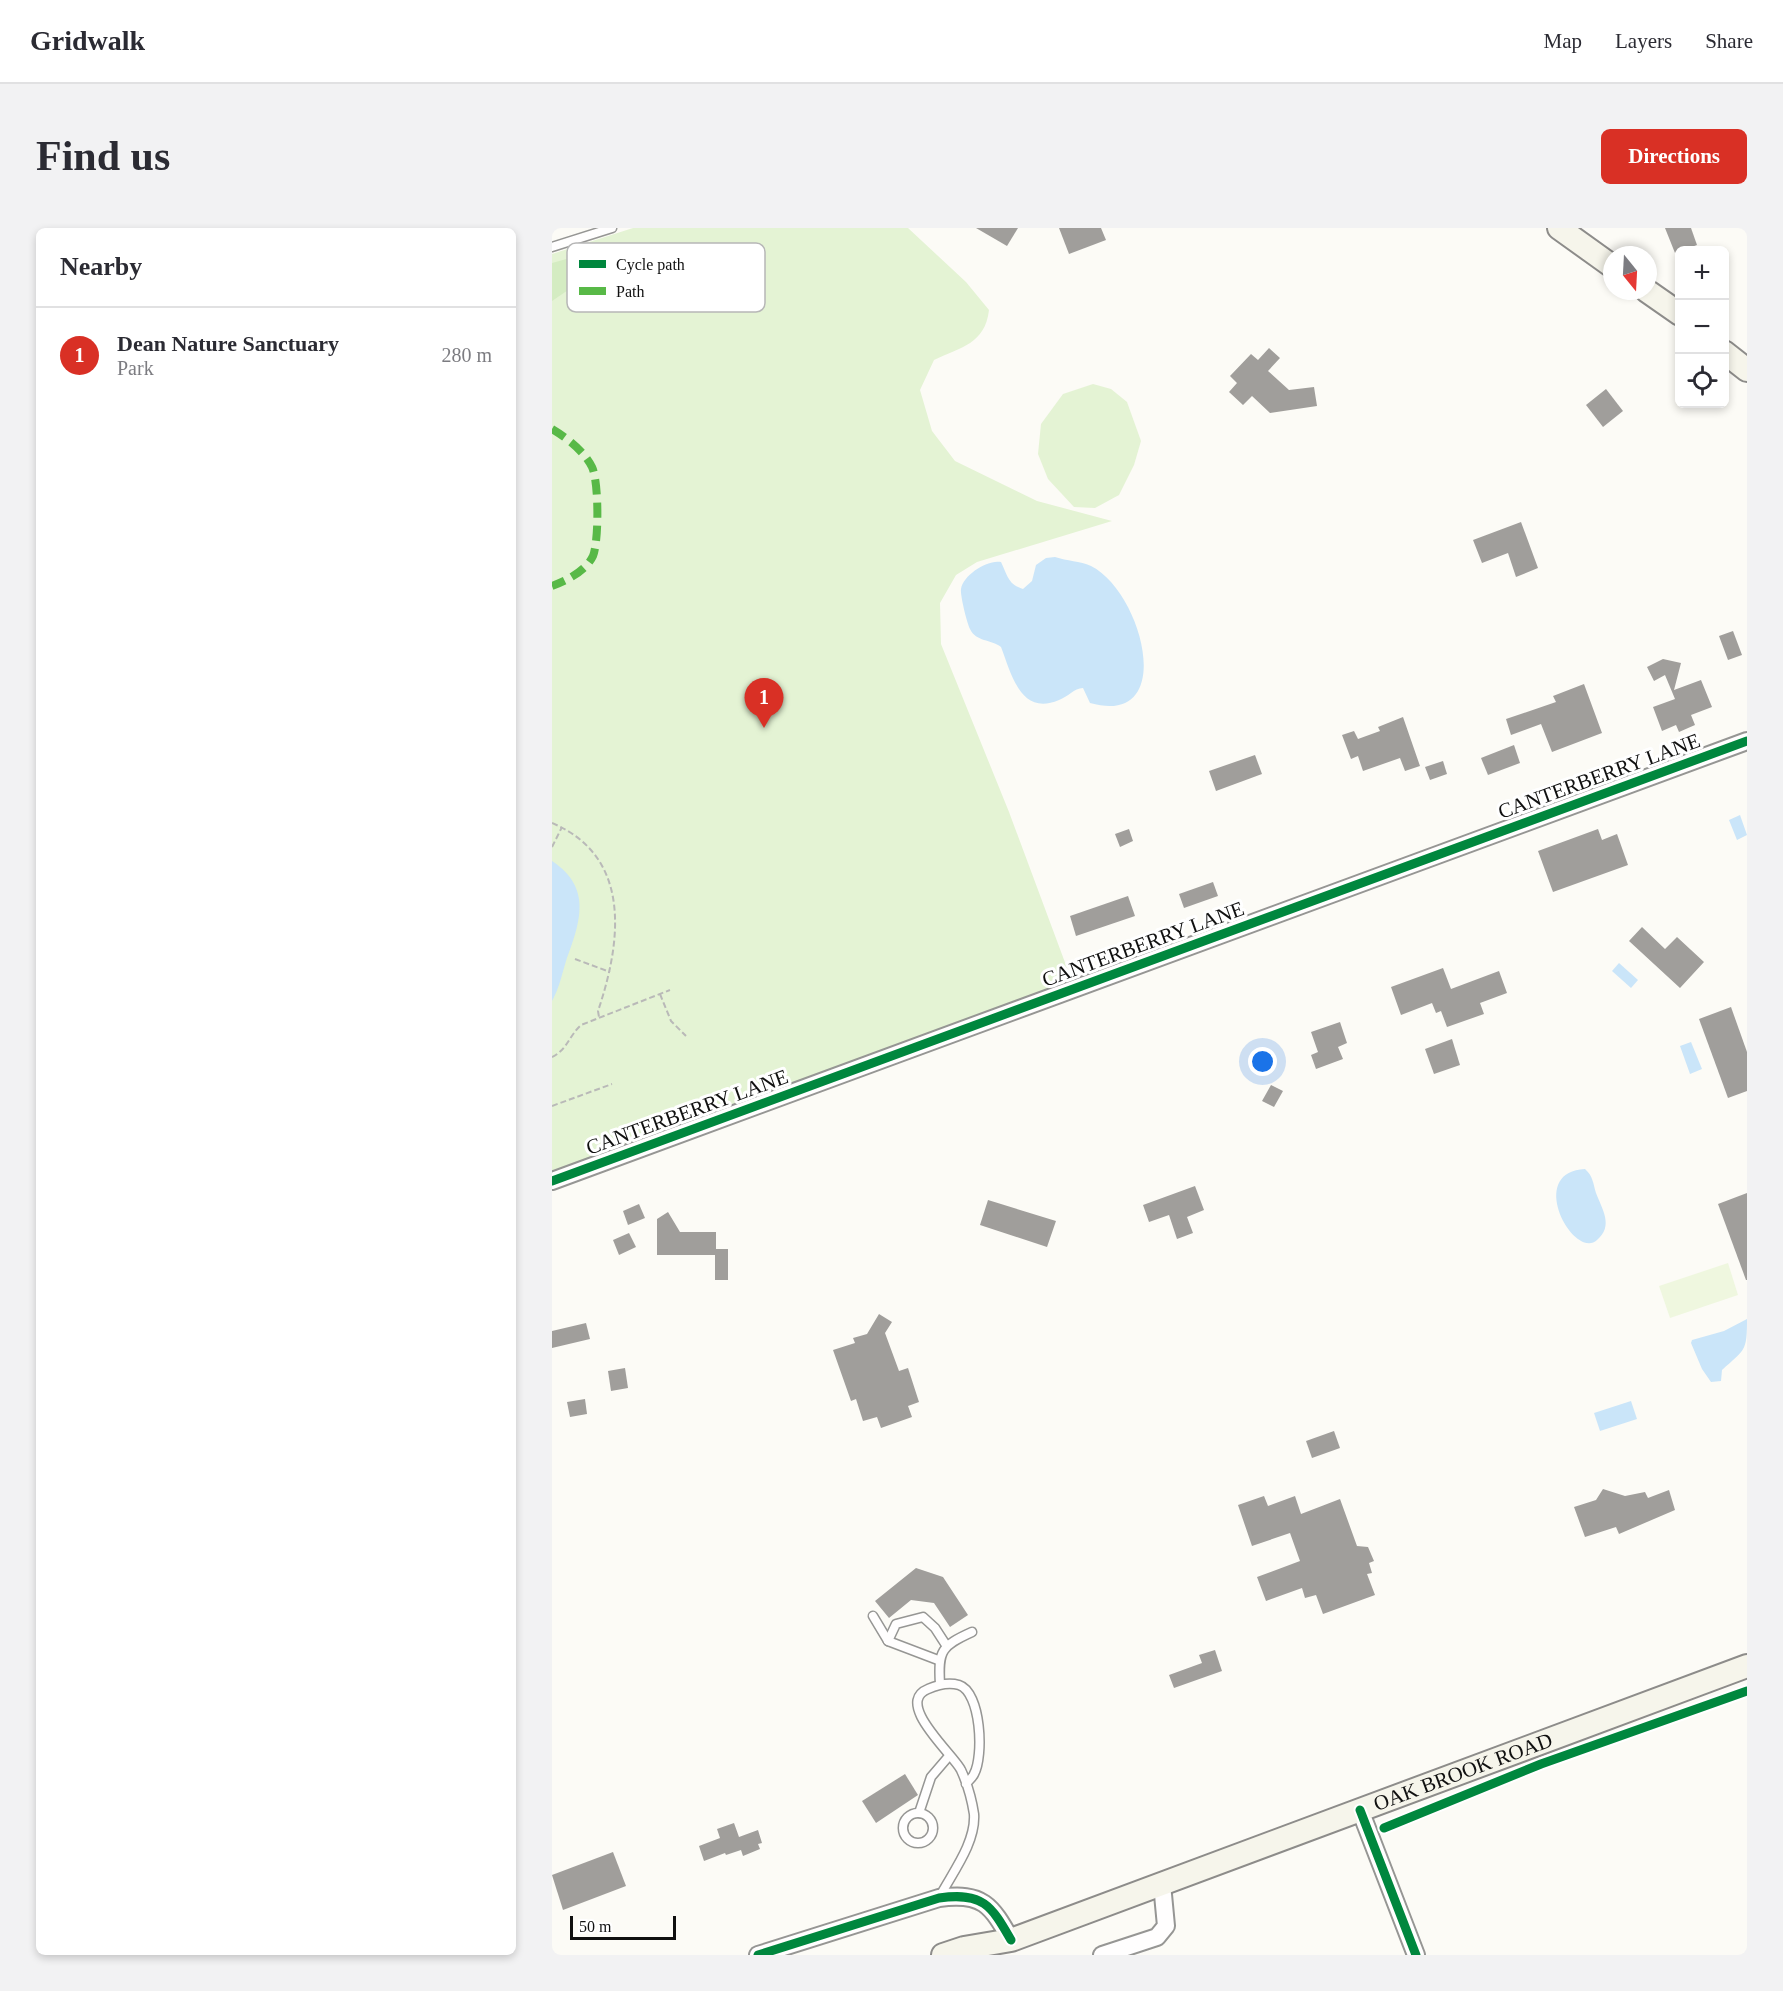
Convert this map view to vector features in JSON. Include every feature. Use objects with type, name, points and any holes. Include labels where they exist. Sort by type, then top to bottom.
[{"type":"main road","points":[[1558,228],[1603,260]]},
{"type":"main road","points":[[1657,298],[1675,311]]},
{"type":"main road","points":[[1727,354],[1747,370]]},
{"type":"main road","name":"OAK BROOK ROAD","points":[[943,1955],[964,1948],[1011,1940],[1747,1666]]},
{"type":"main road","name":"OAK BROOK ROAD","points":[[989,1955],[1011,1940]]},
{"type":"street","name":"CANTERBERRY LANE","points":[[552,1181],[1747,741]]},
{"type":"street","points":[[1360,1810],[1416,1955]]},
{"type":"street","points":[[1102,1955],[1157,1937],[1166,1926],[1162,1884]]},
{"type":"street","points":[[758,1955],[939,1898],[958,1896],[973,1897],[984,1902],[995,1912],[1011,1940]]},
{"type":"lane","points":[[552,247],[612,228]]},
{"type":"lane","points":[[873,1616],[888,1641],[938,1660]]},
{"type":"lane","points":[[888,1641],[896,1624],[923,1617],[935,1628],[946,1645]]},
{"type":"lane","points":[[940,1684],[938,1660],[946,1645],[972,1632]]},
{"type":"lane","points":[[939,1898],[970,1840],[974,1817],[961,1768],[949,1756],[923,1720],[918,1707],[918,1699],[923,1691],[940,1684],[958,1685],[967,1690],[976,1709],[980,1752],[975,1774],[966,1784]]},
{"type":"lane","points":[[920,1814],[932,1777],[949,1756]]},
{"type":"path","points":[[552,823],[562,827],[591,851],[611,886],[616,905],[616,936],[610,972],[598,1011],[599,1017]]},
{"type":"path","points":[[552,847],[562,827]]},
{"type":"path","points":[[576,959],[610,972]]},
{"type":"path","points":[[552,1057],[566,1047],[573,1032],[599,1017],[670,990]]},
{"type":"path","points":[[660,994],[670,1021],[686,1036]]},
{"type":"path","points":[[552,1106],[612,1084]]},
{"type":"green space","points":[[633,228],[908,228],[966,282],[989,310],[983,330],[977,337],[970,343],[934,360],[920,390],[932,431],[955,461],[1037,501],[1112,521],[977,562],[956,575],[940,603],[941,644],[1009,812],[1073,984],[552,1176],[552,254],[567,249],[567,312],[765,312],[765,243],[586,243]]},
{"type":"green space","points":[[567,259],[567,291],[552,301],[552,263]]},
{"type":"green space","points":[[1093,384],[1111,389],[1127,402],[1141,441],[1134,465],[1119,495],[1095,508],[1074,507],[1048,479],[1038,454],[1041,424],[1063,394]]},
{"type":"green space","points":[[1728,1263],[1738,1295],[1670,1318],[1659,1286]]},
{"type":"water","points":[[1055,557],[1091,566],[1109,580],[1125,602],[1137,627],[1143,654],[1143,677],[1135,696],[1117,705],[1090,703],[1083,688],[1059,700],[1046,704],[1035,703],[1027,698],[1014,681],[1001,647],[976,636],[970,629],[961,589],[966,578],[983,566],[1001,562],[1011,582],[1023,589],[1032,581],[1036,565],[1046,558]]},
{"type":"water","points":[[1740,815],[1747,835],[1737,840],[1729,820]]},
{"type":"water","points":[[552,861],[565,871],[573,883],[580,907],[579,920],[552,1001]]},
{"type":"water","points":[[1619,963],[1638,980],[1631,988],[1612,971]]},
{"type":"water","points":[[1691,1042],[1702,1069],[1690,1074],[1680,1046]]},
{"type":"water","points":[[1585,1169],[1590,1174],[1606,1223],[1602,1235],[1597,1240],[1587,1243],[1577,1238],[1567,1228],[1556,1198],[1558,1184],[1567,1174]]},
{"type":"water","points":[[1747,1319],[1743,1349],[1722,1370],[1721,1381],[1711,1382],[1702,1369],[1691,1343],[1692,1340],[1724,1331]]},
{"type":"water","points":[[1631,1401],[1637,1419],[1600,1431],[1594,1413]]},
{"type":"building","points":[[976,228],[1018,228],[1007,246]]},
{"type":"building","points":[[1059,228],[1101,228],[1106,240],[1069,254]]},
{"type":"building","points":[[1665,228],[1691,228],[1697,245],[1675,246],[1675,253]]},
{"type":"building","points":[[1269,348],[1280,358],[1268,371],[1289,390],[1314,387],[1317,406],[1270,413],[1252,396],[1243,405],[1229,392],[1237,383],[1230,376],[1251,354],[1258,360]]},
{"type":"building","points":[[1606,389],[1623,411],[1603,427],[1586,405]]},
{"type":"building","points":[[1521,522],[1538,568],[1516,577],[1508,553],[1482,563],[1473,540]]},
{"type":"building","points":[[1733,631],[1742,655],[1728,660],[1719,636]]},
{"type":"building","points":[[1663,659],[1681,663],[1674,690],[1701,680],[1712,707],[1691,715],[1695,725],[1679,732],[1676,725],[1662,731],[1653,707],[1675,699],[1665,675],[1654,681],[1647,667]]},
{"type":"building","points":[[1584,684],[1602,733],[1552,752],[1541,724],[1511,735],[1506,719],[1556,702],[1553,696]]},
{"type":"building","points":[[1403,717],[1420,766],[1405,771],[1400,758],[1363,771],[1358,756],[1351,759],[1342,735],[1354,731],[1358,739],[1380,731],[1378,727]]},
{"type":"building","points":[[1514,745],[1520,763],[1488,775],[1481,758]]},
{"type":"building","points":[[1255,755],[1262,774],[1216,791],[1209,771]]},
{"type":"building","points":[[1443,761],[1447,774],[1430,780],[1425,767]]},
{"type":"building","points":[[1129,829],[1133,841],[1120,847],[1115,834]]},
{"type":"building","points":[[1598,829],[1602,840],[1617,834],[1628,865],[1553,892],[1538,851]]},
{"type":"building","points":[[1213,882],[1218,896],[1184,908],[1179,894]]},
{"type":"building","points":[[1128,896],[1135,916],[1076,936],[1070,916]]},
{"type":"building","points":[[1642,927],[1665,949],[1677,937],[1704,962],[1680,988],[1629,941]]},
{"type":"building","points":[[1443,968],[1451,989],[1499,971],[1507,993],[1480,1003],[1484,1014],[1447,1027],[1441,1011],[1436,1013],[1432,1003],[1401,1015],[1391,987]]},
{"type":"building","points":[[1731,1007],[1747,1052],[1747,1091],[1728,1098],[1699,1019]]},
{"type":"building","points":[[1340,1022],[1347,1043],[1338,1047],[1343,1059],[1316,1069],[1311,1055],[1318,1052],[1311,1032]]},
{"type":"building","points":[[1452,1039],[1460,1065],[1434,1074],[1425,1049]]},
{"type":"building","points":[[1271,1085],[1283,1091],[1274,1107],[1262,1101]]},
{"type":"building","points":[[1195,1186],[1204,1210],[1187,1217],[1193,1233],[1177,1239],[1169,1215],[1149,1222],[1143,1205]]},
{"type":"building","points":[[1747,1193],[1747,1280],[1746,1280],[1718,1204]]},
{"type":"building","points":[[988,1200],[1056,1221],[1047,1247],[980,1225]]},
{"type":"building","points":[[639,1204],[645,1218],[628,1225],[623,1211]]},
{"type":"building","points":[[668,1212],[680,1232],[716,1232],[716,1249],[728,1249],[728,1280],[715,1280],[715,1255],[657,1255],[657,1219]]},
{"type":"building","points":[[629,1233],[636,1247],[619,1255],[613,1240]]},
{"type":"building","points":[[879,1314],[892,1322],[885,1333],[899,1371],[908,1368],[919,1402],[908,1406],[912,1417],[881,1428],[877,1417],[863,1421],[856,1399],[851,1401],[833,1350],[855,1343],[853,1338],[867,1334]]},
{"type":"building","points":[[586,1323],[590,1339],[552,1348],[552,1331]]},
{"type":"building","points":[[625,1368],[628,1388],[611,1391],[608,1371]]},
{"type":"building","points":[[585,1399],[587,1414],[570,1417],[567,1402]]},
{"type":"building","points":[[1334,1431],[1340,1448],[1312,1458],[1306,1441]]},
{"type":"building","points":[[1603,1489],[1625,1496],[1645,1492],[1648,1498],[1669,1490],[1675,1510],[1619,1534],[1616,1527],[1585,1537],[1574,1507],[1596,1500]]},
{"type":"building","points":[[1264,1496],[1268,1506],[1295,1496],[1301,1514],[1340,1499],[1357,1546],[1368,1547],[1374,1561],[1369,1563],[1372,1573],[1367,1574],[1375,1595],[1323,1614],[1316,1595],[1305,1598],[1302,1588],[1266,1601],[1257,1577],[1300,1561],[1290,1533],[1252,1546],[1238,1505]]},
{"type":"building","points":[[916,1568],[943,1577],[968,1615],[950,1627],[934,1603],[911,1600],[889,1618],[875,1601]]},
{"type":"building","points":[[1215,1650],[1222,1671],[1174,1688],[1169,1675],[1202,1663],[1199,1655]]},
{"type":"building","points":[[905,1774],[918,1795],[876,1823],[862,1801]]},
{"type":"building","points":[[734,1823],[739,1837],[758,1830],[762,1843],[758,1844],[760,1849],[743,1856],[741,1850],[726,1855],[725,1853],[704,1861],[699,1846],[720,1838],[717,1829]]},
{"type":"building","points":[[613,1852],[626,1886],[563,1910],[552,1875]]},
{"type":"marked path","points":[[552,429],[575,445],[592,467],[596,485],[597,512],[595,548],[590,561],[575,575],[552,586]]},
{"type":"cycle path","points":[[552,1181],[1747,741]]},
{"type":"cycle path","points":[[1384,1828],[1541,1764],[1747,1691]]},
{"type":"cycle path","points":[[1360,1810],[1416,1955]]},
{"type":"cycle path","points":[[758,1955],[939,1898],[954,1897],[976,1899],[984,1904],[998,1918],[1011,1940]]},
{"type":"place","name":"Dean Nature Sanctuary","points":[[764,728]]}]
